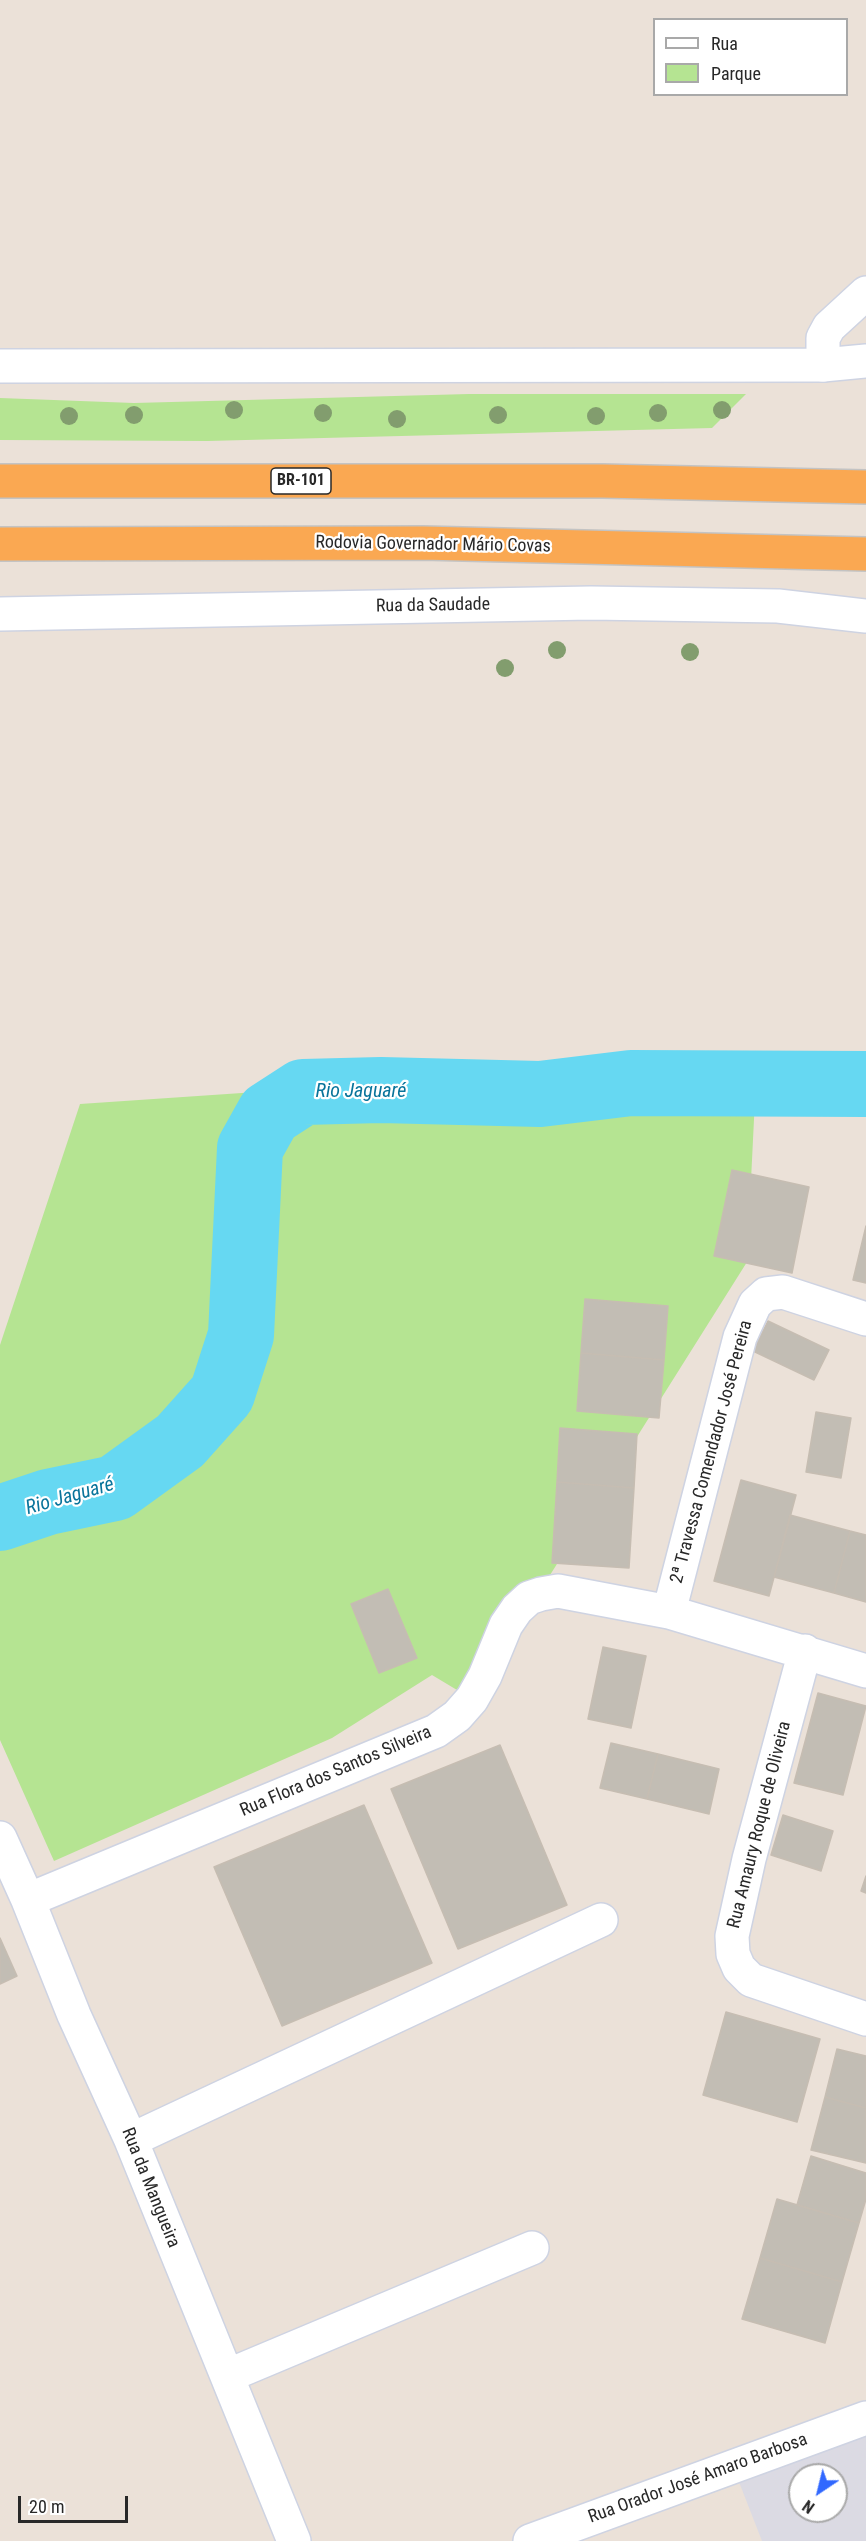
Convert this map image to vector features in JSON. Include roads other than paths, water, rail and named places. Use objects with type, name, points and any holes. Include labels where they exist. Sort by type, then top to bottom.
[{"type":"highway","name":"BR-101","points":[[0,481],[603,481],[866,487]]},
{"type":"highway","name":"Rodovia Governador Mário Covas","points":[[0,544],[423,543],[866,554]]},
{"type":"street","points":[[823,365],[823,338],[829,327],[866,293]]},
{"type":"street","points":[[0,366],[823,365],[866,361]]},
{"type":"street","name":"Rua da Saudade","points":[[0,614],[591,603],[778,606],[866,616]]},
{"type":"street","name":"2ª Travessa Comendador José Pereira","points":[[669,1612],[740,1337],[755,1304],[766,1294],[783,1292],[866,1319]]},
{"type":"street","name":"Rua Flora dos Santos Silveira","points":[[28,1900],[436,1731],[457,1716],[472,1700],[485,1676],[506,1625],[517,1609],[529,1598],[541,1594],[558,1592],[669,1612],[866,1671]]},
{"type":"street","name":"Rua Amaury Roque de Oliveira","points":[[805,1651],[749,1859],[732,1936],[732,1954],[738,1968],[752,1980],[866,2019]]},
{"type":"street","name":"Rua da Mangueira","points":[[0,1838],[28,1900],[74,2015],[131,2140],[294,2541]]},
{"type":"street","points":[[131,2140],[601,1920]]},
{"type":"street","points":[[227,2376],[532,2248]]},
{"type":"street","name":"Rua Orador José Amaro Barbosa","points":[[530,2541],[866,2418]]},
{"type":"waterway","name":"Rio Jaguaré","points":[[0,1518],[48,1502],[115,1488],[180,1441],[222,1394],[241,1335],[250,1148],[269,1114],[303,1092],[381,1090],[540,1094],[631,1083],[866,1084]]}]
